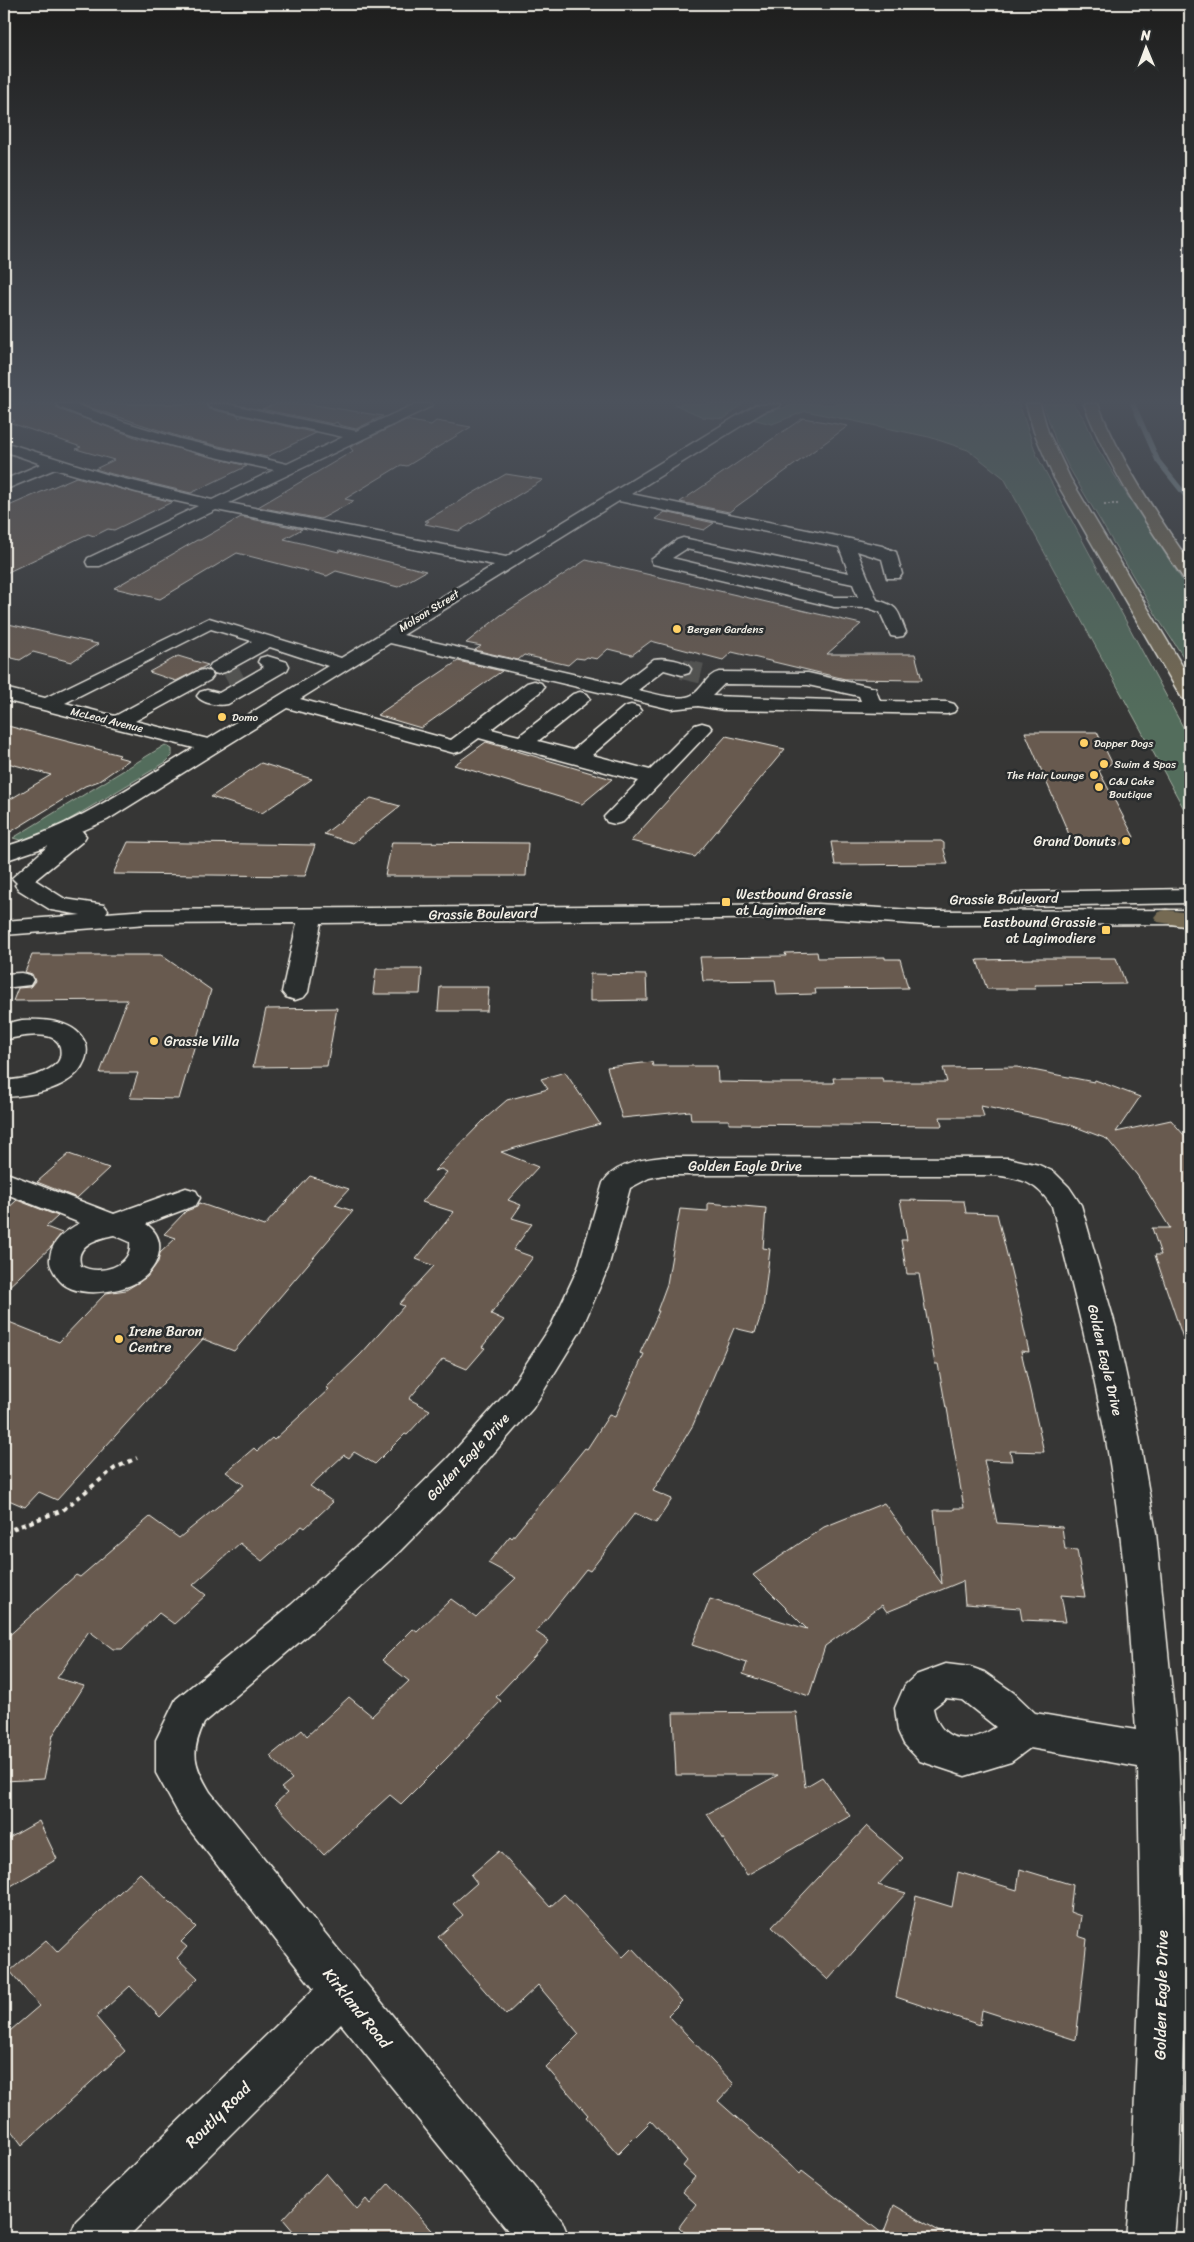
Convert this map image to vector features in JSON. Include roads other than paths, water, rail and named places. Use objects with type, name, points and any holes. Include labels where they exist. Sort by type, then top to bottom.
[{"type":"main road","points":[[1080,509],[1190,694]]},
{"type":"main road","points":[[1146,509],[1190,575]]},
{"type":"main road","points":[[1166,917],[1190,918]]},
{"type":"street","points":[[94,562],[204,509]]},
{"type":"street","points":[[231,509],[506,562]]},
{"type":"street","name":"Molson Street","points":[[18,878],[99,815],[595,509]]},
{"type":"street","points":[[678,509],[846,543],[890,556],[893,574]]},
{"type":"street","points":[[860,580],[683,543],[659,560],[834,602],[869,603],[888,609],[897,632]]},
{"type":"street","points":[[846,543],[869,603]]},
{"type":"street","points":[[47,705],[209,623],[342,664]]},
{"type":"street","points":[[386,637],[671,703],[698,700],[723,704],[947,708]]},
{"type":"street","points":[[165,697],[192,705],[207,696],[223,675],[268,640]]},
{"type":"street","points":[[119,722],[165,697],[223,675],[267,662],[292,648]]},
{"type":"street","points":[[284,701],[454,748],[534,687],[367,649]]},
{"type":"street","points":[[207,696],[221,700],[280,666],[267,662]]},
{"type":"street","points":[[623,692],[660,663],[682,669]]},
{"type":"street","points":[[698,700],[711,676],[808,679],[868,692],[872,707]]},
{"type":"street","name":"McLeod Avenue","points":[[4,694],[211,746]]},
{"type":"street","points":[[522,744],[580,698]]},
{"type":"street","points":[[577,758],[631,711]]},
{"type":"street","points":[[615,817],[702,729]]},
{"type":"street","points":[[476,731],[654,778]]},
{"type":"street","name":"Molson Street","points":[[4,854],[31,846],[99,815]]},
{"type":"street","points":[[4,920],[20,908],[27,896],[18,878]]},
{"type":"street","name":"Grassie Boulevard","points":[[18,878],[59,905],[147,917]]},
{"type":"street","name":"Grassie Boulevard","points":[[818,911],[922,901],[1190,896]]},
{"type":"street","name":"Grassie Boulevard","points":[[4,928],[147,917],[818,911],[928,918],[1166,917]]},
{"type":"street","points":[[295,992],[310,916]]},
{"type":"street","points":[[4,1032],[22,1027],[38,1026],[52,1029],[64,1034],[71,1041],[74,1050],[72,1059],[53,1078],[21,1088],[4,1089]]},
{"type":"street","name":"Golden Eagle Drive","points":[[176,1773],[176,1740],[190,1711],[304,1616],[387,1541],[459,1469],[521,1399],[565,1330],[594,1268],[617,1183],[627,1176],[642,1168],[663,1166],[995,1166],[1022,1169],[1043,1177],[1055,1188],[1066,1205],[1100,1328],[1120,1425],[1138,1533],[1158,1752],[1163,1944],[1156,2170],[1150,2238]]},
{"type":"street","points":[[4,1182],[114,1225],[186,1198]]},
{"type":"street","points":[[1024,1729],[1158,1752]]},
{"type":"street","name":"Kirkland Road","points":[[176,1773],[196,1806],[342,1991],[545,2238]]},
{"type":"street","name":"Routly Road","points":[[94,2238],[342,1991]]},
{"type":"tunnel","points":[[682,669],[704,674]]},
{"type":"tunnel","points":[[228,683],[243,675]]},
{"type":"place","name":"Bergen Gardens","points":[[677,629]]},
{"type":"place","name":"Domo","points":[[222,717]]},
{"type":"place","name":"Dapper Dogs","points":[[1084,743]]},
{"type":"place","name":"Swim & Spas","points":[[1104,764]]},
{"type":"place","name":"The Hair Lounge","points":[[1094,775]]},
{"type":"place","name":"C&J Cake Boutique","points":[[1099,787]]},
{"type":"place","name":"Grand Donuts","points":[[1126,841]]},
{"type":"place","name":"Westbound Grassie at Lagimodiere","points":[[726,902]]},
{"type":"place","name":"Eastbound Grassie at Lagimodiere","points":[[1106,930]]},
{"type":"place","name":"Grassie Villa","points":[[154,1041]]},
{"type":"place","name":"Irene Baron Centre","points":[[119,1339]]}]
